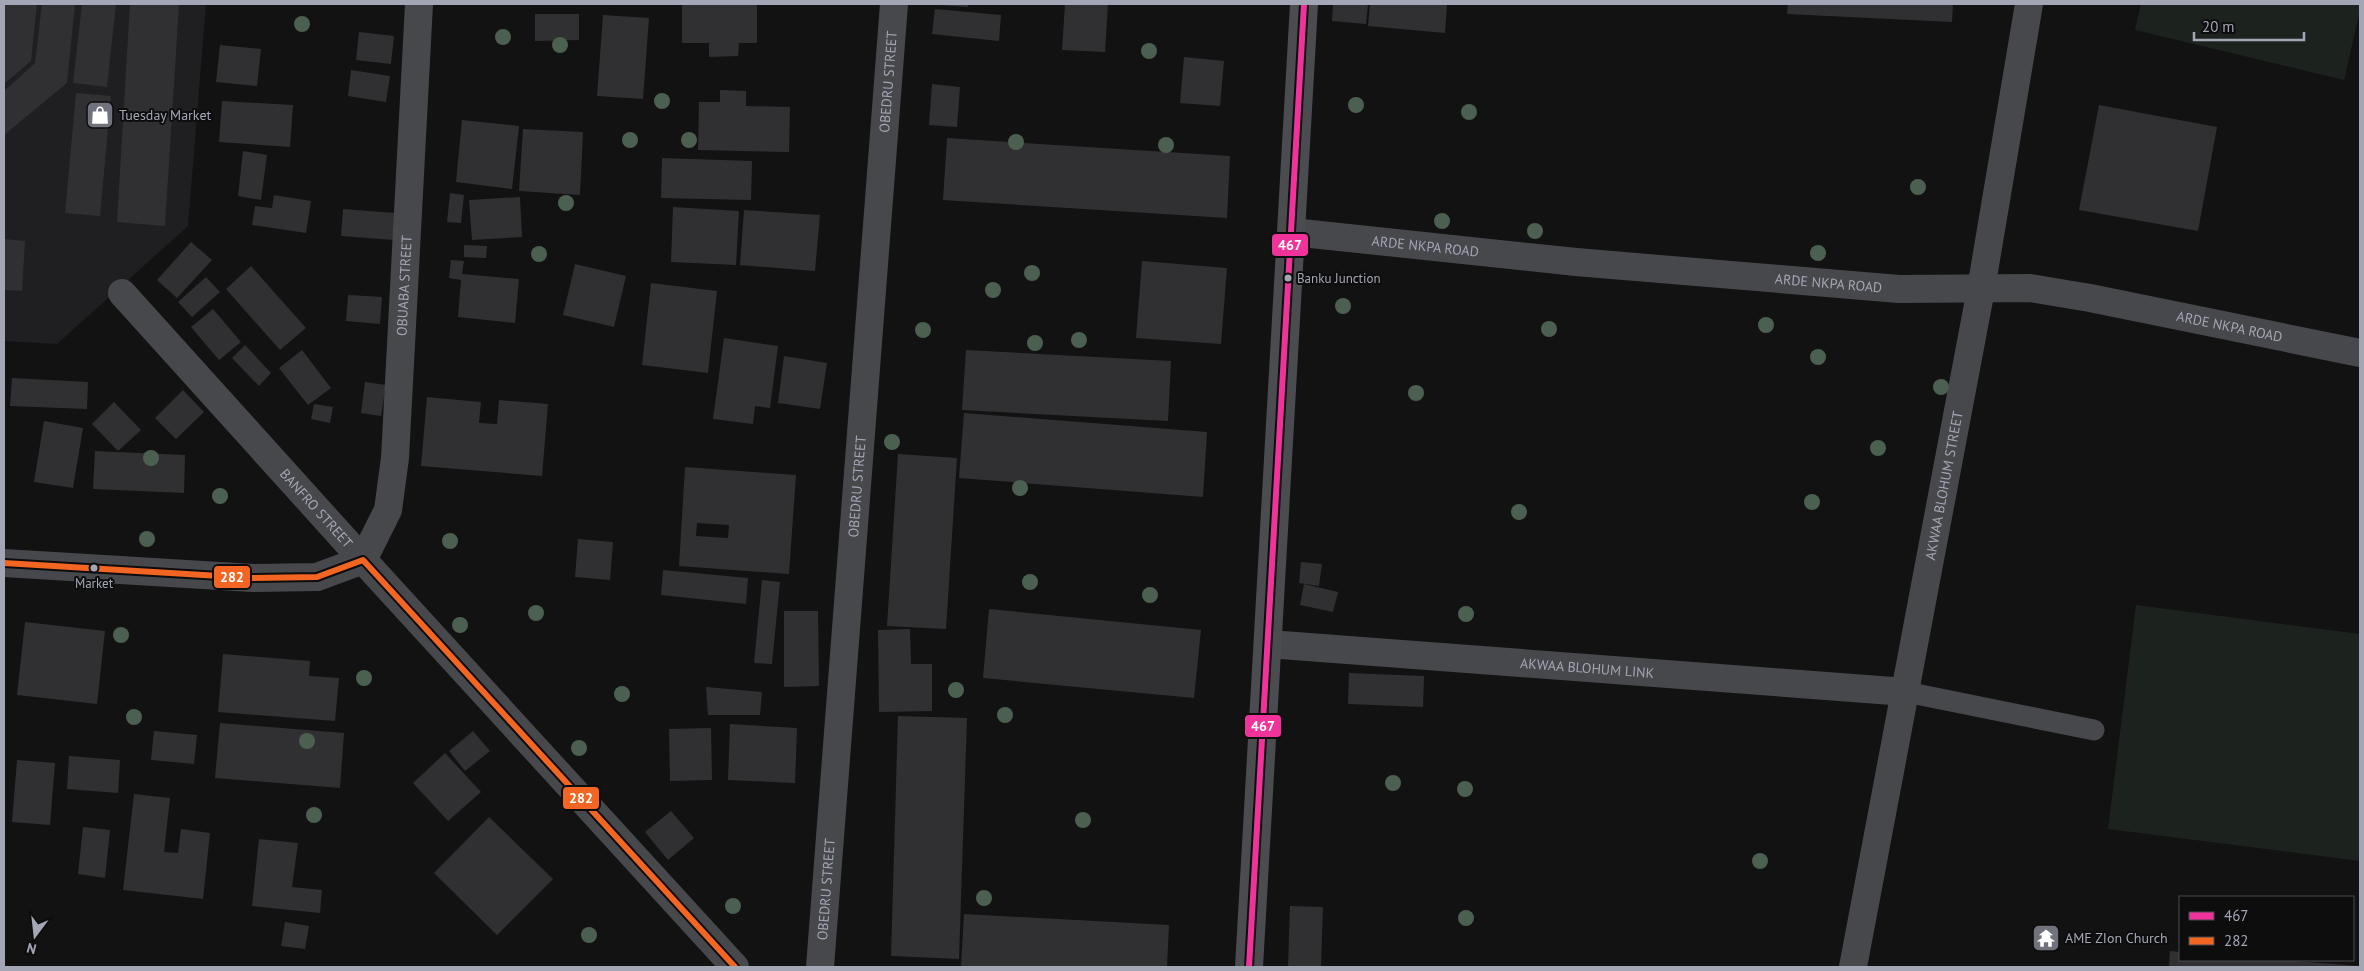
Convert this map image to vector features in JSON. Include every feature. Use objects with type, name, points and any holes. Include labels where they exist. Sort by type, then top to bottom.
[{"type":"main road","points":[[1249,967],[1304,4]]},
{"type":"street","name":"OBUABA STREET","points":[[363,560],[388,510],[395,458],[419,4]]},
{"type":"street","name":"OBEDRU STREET","points":[[820,967],[894,4]]},
{"type":"street","name":"AKWAA BLOHUM STREET","points":[[1853,967],[1981,289],[2029,4]]},
{"type":"street","name":"ARDE NKPA ROAD","points":[[1292,232],[1576,262],[1898,289],[2030,288],[2090,298],[2360,353]]},
{"type":"street","name":"BANFRO STREET","points":[[122,293],[734,967]]},
{"type":"street","points":[[4,563],[253,578],[290,578],[318,577],[363,560]]},
{"type":"street","name":"AKWAA BLOHUM LINK","points":[[1268,644],[1906,692]]},
{"type":"lane","points":[[1906,692],[2094,730]]},
{"type":"shaded area","name":"Tuesday Market","points":[[4,4],[206,4],[188,226],[57,344],[4,341]]},
{"type":"shaded area","points":[[2141,4],[2360,4],[2360,10],[2344,80],[2135,30]]},
{"type":"shaded area","points":[[2136,605],[2360,634],[2360,861],[2108,829]]},
{"type":"building","points":[[4,4],[37,4],[31,61],[4,84]]},
{"type":"building","points":[[42,4],[75,4],[67,83],[4,135],[4,91],[35,63]]},
{"type":"building","points":[[82,4],[116,4],[107,87],[73,83]]},
{"type":"building","points":[[130,4],[179,4],[165,226],[117,222]]},
{"type":"building","points":[[682,4],[757,4],[757,43],[739,43],[738,56],[709,57],[709,43],[682,43]]},
{"type":"building","points":[[927,4],[968,4],[968,7]]},
{"type":"building","points":[[1065,4],[1108,4],[1105,52],[1062,50]]},
{"type":"building","points":[[1333,4],[1368,4],[1366,24],[1332,21]]},
{"type":"building","points":[[1370,4],[1447,4],[1445,33],[1368,26]]},
{"type":"building","points":[[1788,4],[1953,4],[1952,22],[1787,14]]},
{"type":"building","points":[[935,9],[1001,15],[999,41],[932,34]]},
{"type":"building","points":[[535,14],[579,14],[579,40],[535,41]]},
{"type":"building","points":[[603,15],[649,18],[643,99],[597,96]]},
{"type":"building","points":[[359,32],[394,36],[391,64],[356,60]]},
{"type":"building","points":[[220,45],[261,49],[257,86],[216,82]]},
{"type":"building","points":[[1184,57],[1224,61],[1220,106],[1180,103]]},
{"type":"building","points":[[351,70],[390,76],[386,102],[348,96]]},
{"type":"building","points":[[932,84],[960,87],[957,127],[929,125]]},
{"type":"building","points":[[720,90],[746,91],[746,106],[790,107],[789,152],[698,150],[699,102],[720,102]]},
{"type":"building","points":[[76,93],[111,96],[100,216],[65,213]]},
{"type":"building","points":[[222,101],[293,105],[290,147],[219,142]]},
{"type":"building","points":[[2099,105],[2217,127],[2198,231],[2079,210]]},
{"type":"building","points":[[462,120],[519,126],[512,189],[456,182]]},
{"type":"building","points":[[523,129],[583,132],[580,195],[519,191]]},
{"type":"building","points":[[947,138],[1230,156],[1227,218],[943,200]]},
{"type":"building","points":[[243,151],[267,155],[261,200],[238,196]]},
{"type":"building","points":[[662,158],[752,161],[751,200],[661,198]]},
{"type":"building","points":[[450,193],[464,195],[461,223],[447,222]]},
{"type":"building","points":[[274,195],[311,201],[306,233],[252,225],[255,206],[272,208]]},
{"type":"building","points":[[520,197],[522,237],[472,240],[469,200]]},
{"type":"building","points":[[673,207],[739,211],[736,265],[671,262]]},
{"type":"building","points":[[343,209],[395,213],[394,240],[341,236]]},
{"type":"building","points":[[744,210],[820,215],[815,271],[740,265]]},
{"type":"building","points":[[4,239],[25,241],[22,291],[4,290]]},
{"type":"building","points":[[191,242],[212,260],[177,298],[157,280]]},
{"type":"building","points":[[464,245],[487,246],[486,258],[464,257]]},
{"type":"building","points":[[451,260],[464,261],[462,274],[519,279],[515,323],[458,317],[461,280],[449,278]]},
{"type":"building","points":[[1142,261],[1227,268],[1221,344],[1136,338]]},
{"type":"building","points":[[575,264],[626,276],[614,327],[563,315]]},
{"type":"building","points":[[251,266],[306,328],[280,350],[226,289]]},
{"type":"building","points":[[206,277],[220,292],[192,317],[178,302]]},
{"type":"building","points":[[651,283],[717,291],[708,373],[642,365]]},
{"type":"building","points":[[348,295],[382,297],[380,324],[346,321]]},
{"type":"building","points":[[213,309],[241,342],[219,360],[191,327]]},
{"type":"building","points":[[724,338],[778,346],[770,408],[755,406],[753,424],[713,419]]},
{"type":"building","points":[[245,345],[271,373],[259,386],[232,358]]},
{"type":"building","points":[[302,350],[331,388],[308,405],[279,368]]},
{"type":"building","points":[[966,350],[1171,361],[1168,421],[962,410]]},
{"type":"building","points":[[784,356],[827,363],[820,409],[778,403]]},
{"type":"building","points":[[12,378],[88,382],[87,409],[10,406]]},
{"type":"building","points":[[365,382],[386,385],[381,416],[361,413]]},
{"type":"building","points":[[183,390],[204,412],[176,439],[155,418]]},
{"type":"building","points":[[427,397],[481,402],[479,423],[497,424],[499,400],[548,404],[542,476],[421,466]]},
{"type":"building","points":[[114,402],[141,430],[118,451],[92,424]]},
{"type":"building","points":[[314,404],[333,407],[330,423],[311,419]]},
{"type":"building","points":[[964,413],[1207,432],[1203,497],[959,478]]},
{"type":"building","points":[[44,421],[83,428],[73,488],[34,482]]},
{"type":"building","points":[[95,451],[185,455],[184,493],[93,489]]},
{"type":"building","points":[[898,454],[957,458],[946,629],[887,626]]},
{"type":"building","points":[[685,467],[796,475],[789,574],[679,566]],"holes":[[[697,523],[729,525],[728,538],[696,536]]]},
{"type":"building","points":[[578,539],[613,542],[610,580],[575,577]]},
{"type":"building","points":[[1301,562],[1322,564],[1319,586],[1299,583]]},
{"type":"building","points":[[663,570],[748,578],[746,604],[661,595]]},
{"type":"building","points":[[762,580],[780,582],[772,664],[754,663]]},
{"type":"building","points":[[1304,584],[1338,592],[1333,612],[1300,605]]},
{"type":"building","points":[[989,609],[1201,630],[1194,698],[983,678]]},
{"type":"building","points":[[784,611],[818,611],[819,686],[784,687]]},
{"type":"building","points":[[25,622],[105,631],[97,704],[17,695]]},
{"type":"building","points":[[910,629],[911,664],[932,664],[932,711],[879,712],[878,630]]},
{"type":"building","points":[[223,654],[310,661],[309,676],[339,678],[335,721],[218,712]]},
{"type":"building","points":[[1349,673],[1424,676],[1423,707],[1348,704]]},
{"type":"building","points":[[706,687],[762,692],[760,715],[708,715]]},
{"type":"building","points":[[898,716],[967,718],[959,959],[891,956]]},
{"type":"building","points":[[220,723],[344,733],[340,788],[215,778]]},
{"type":"building","points":[[730,724],[797,728],[795,783],[728,780]]},
{"type":"building","points":[[711,728],[712,780],[670,781],[669,729]]},
{"type":"building","points":[[154,731],[197,735],[194,764],[151,760]]},
{"type":"building","points":[[473,731],[490,751],[465,771],[449,751]]},
{"type":"building","points":[[445,753],[481,792],[448,821],[413,783]]},
{"type":"building","points":[[69,756],[120,760],[118,793],[67,789]]},
{"type":"building","points":[[17,760],[55,763],[50,825],[12,822]]},
{"type":"building","points":[[134,794],[170,798],[164,852],[178,853],[181,829],[210,833],[203,899],[123,890]]},
{"type":"building","points":[[671,811],[694,838],[668,860],[645,832]]},
{"type":"building","points":[[489,817],[553,879],[497,935],[434,873]]},
{"type":"building","points":[[83,827],[110,830],[105,878],[78,874]]},
{"type":"building","points":[[259,839],[298,843],[292,887],[322,890],[320,913],[252,906]]},
{"type":"building","points":[[1290,906],[1323,907],[1321,967],[1288,967]]},
{"type":"building","points":[[964,914],[1169,925],[1167,967],[961,967]]},
{"type":"building","points":[[285,922],[309,926],[305,949],[281,946]]},
{"type":"building","points":[[2170,951],[2179,952],[2179,961],[2297,961],[2360,966],[2360,967],[2169,967]]},
{"type":"transit line","name":"467","points":[[1249,967],[1304,4]]},
{"type":"transit line","name":"282","points":[[4,563],[253,578],[317,577],[363,560],[735,967]]},
{"type":"place","name":"Tuesday Market","points":[[100,115]]},
{"type":"place","name":"Banku Junction","points":[[1288,278]]},
{"type":"place","name":"Market","points":[[94,568]]},
{"type":"place","name":"AME ZIon Church","points":[[2046,938]]}]
